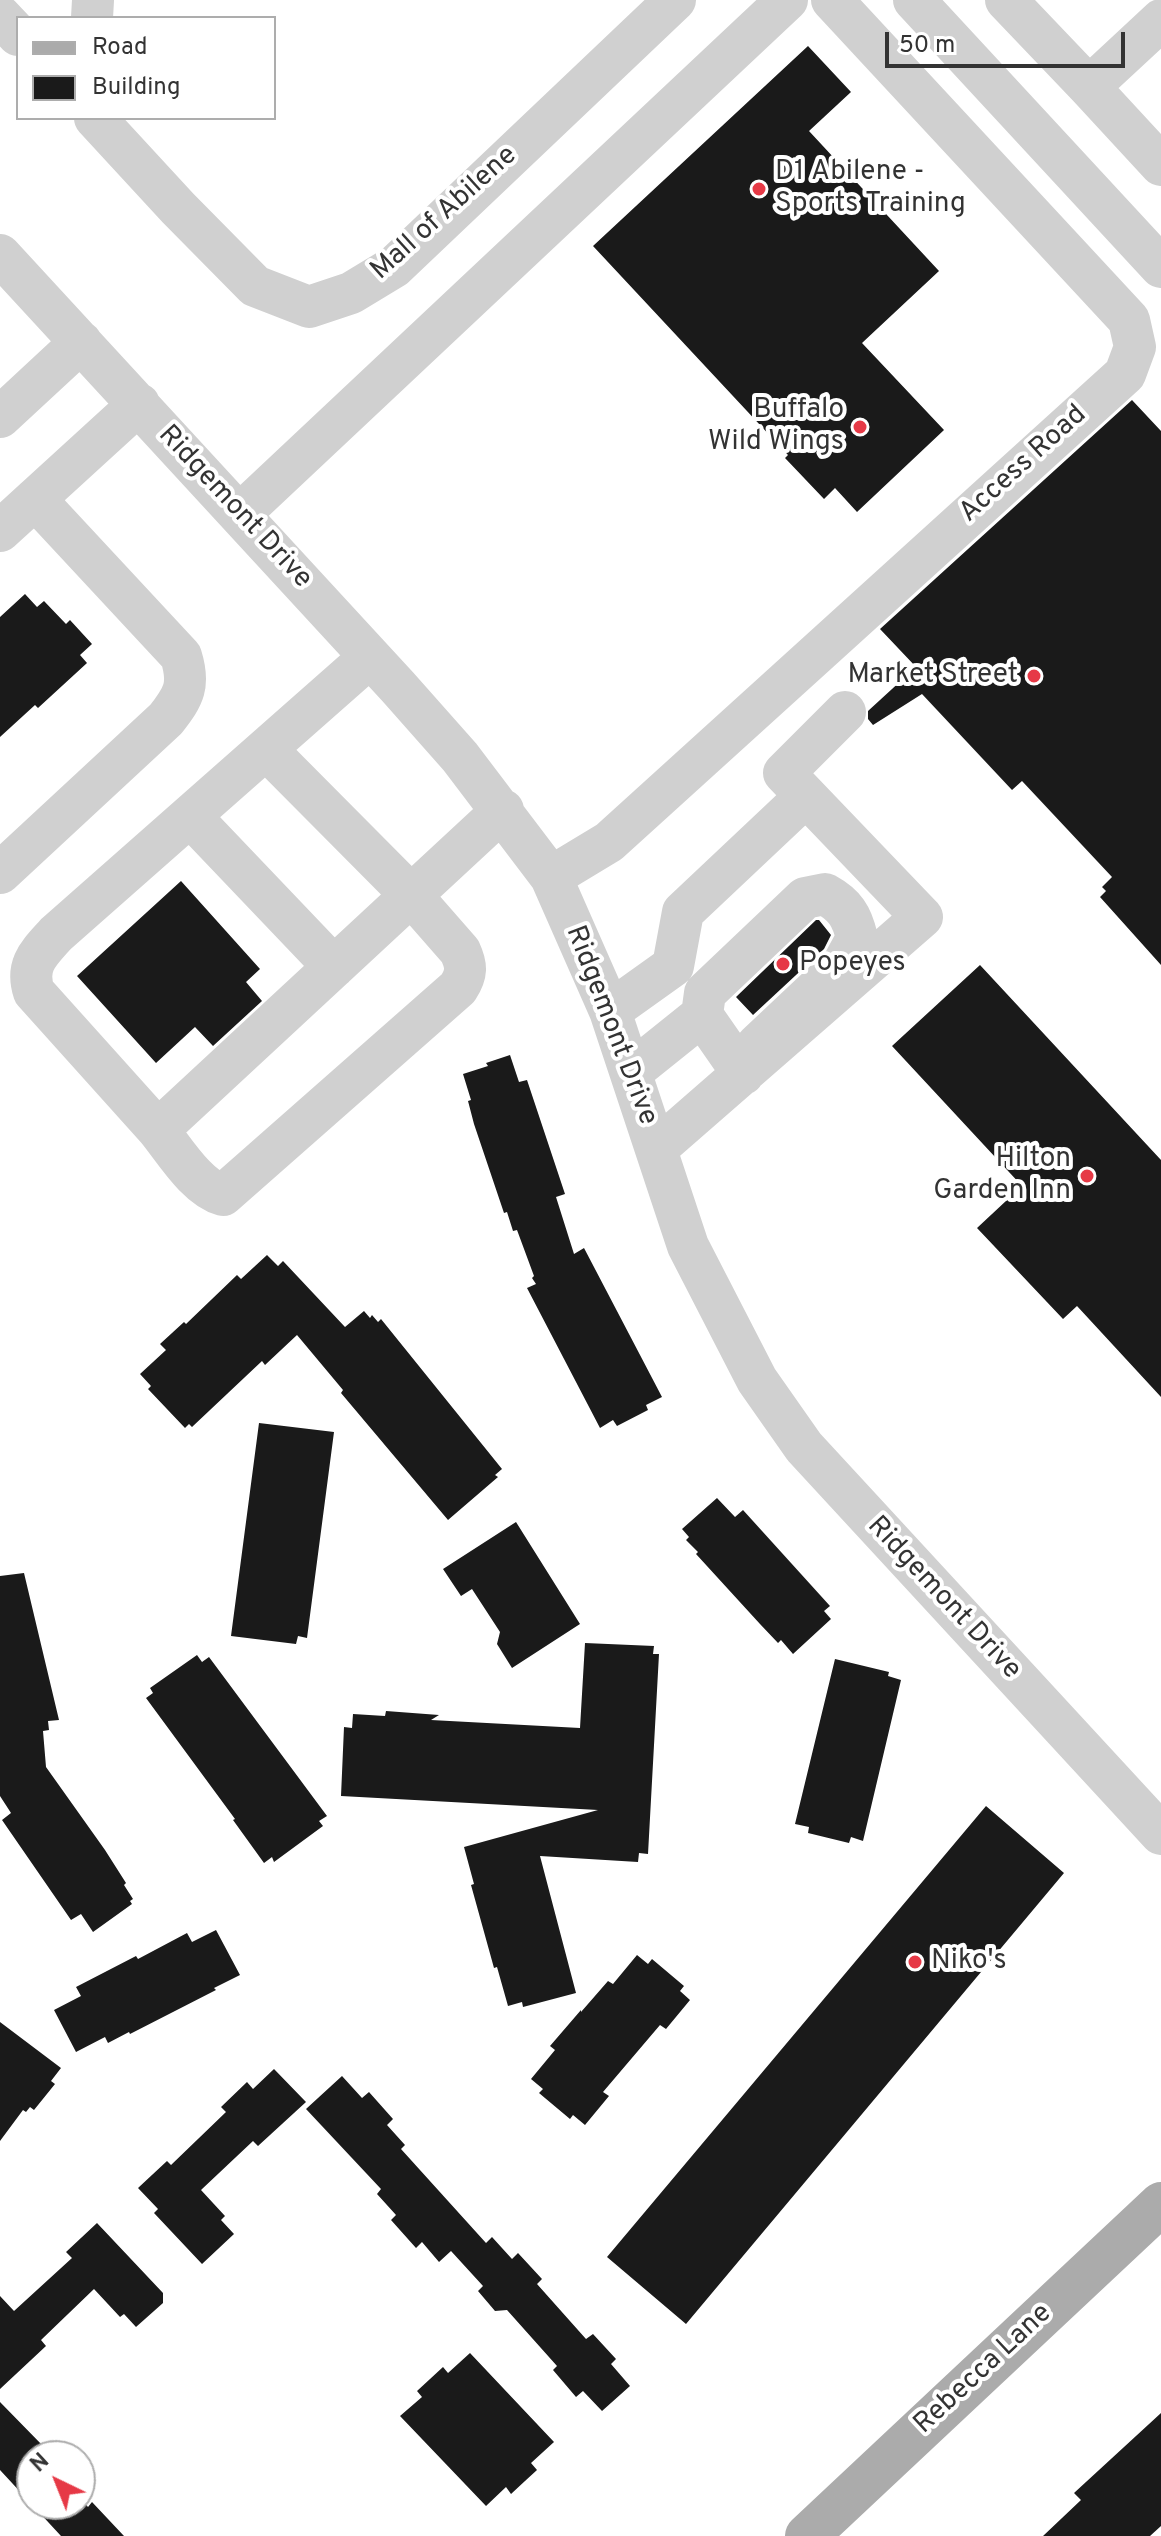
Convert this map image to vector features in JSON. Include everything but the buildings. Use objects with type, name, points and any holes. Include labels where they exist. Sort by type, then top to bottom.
[{"type":"main road","name":"Rebecca Lane","points":[[807,2536],[1161,2204]]},
{"type":"street","name":"Mall of Abilene","points":[[97,120],[255,286],[309,307],[351,293],[394,267],[675,0]]},
{"type":"street","points":[[240,514],[787,0]]},
{"type":"street","name":"Access Road","points":[[551,877],[609,842],[644,811],[1125,374],[1135,347],[1129,320],[832,0]]},
{"type":"street","points":[[914,0],[1161,267]]},
{"type":"street","points":[[1006,0],[1161,165]]},
{"type":"street","points":[[0,16],[16,33]]},
{"type":"street","points":[[1089,87],[1153,43]]},
{"type":"street","name":"Ridgemont Drive","points":[[0,255],[370,657],[503,810],[551,877],[610,1011],[688,1246],[757,1380],[804,1447],[1161,1834]]},
{"type":"street","points":[[0,417],[81,342]]},
{"type":"street","points":[[0,531],[139,404]]},
{"type":"street","points":[[0,873],[166,719],[179,703],[186,685],[181,656],[35,499]]},
{"type":"street","points":[[266,749],[411,895],[460,951],[465,962],[465,976],[458,988],[223,1195],[212,1192],[202,1183],[34,992],[29,978],[33,962],[56,934],[370,657]]},
{"type":"street","points":[[656,1149],[922,917],[784,773],[845,712]]},
{"type":"street","points":[[610,1011],[673,966],[683,912],[806,796]]},
{"type":"street","points":[[158,1130],[503,810]]},
{"type":"street","points":[[190,816],[334,967]]},
{"type":"street","points":[[825,894],[842,903],[852,919],[857,938],[843,964],[757,1045],[743,1074],[702,1015],[705,993],[805,898],[825,894]]},
{"type":"street","points":[[631,1072],[702,1015]]},
{"type":"place","name":"D1 Abilene - Sports Training","points":[[759,189]]},
{"type":"place","name":"Buffalo Wild Wings","points":[[860,427]]},
{"type":"place","name":"Market Street","points":[[1034,676]]},
{"type":"place","name":"Popeyes","points":[[783,964]]},
{"type":"place","name":"Hilton Garden Inn","points":[[1087,1176]]},
{"type":"place","name":"Niko's","points":[[915,1962]]}]
